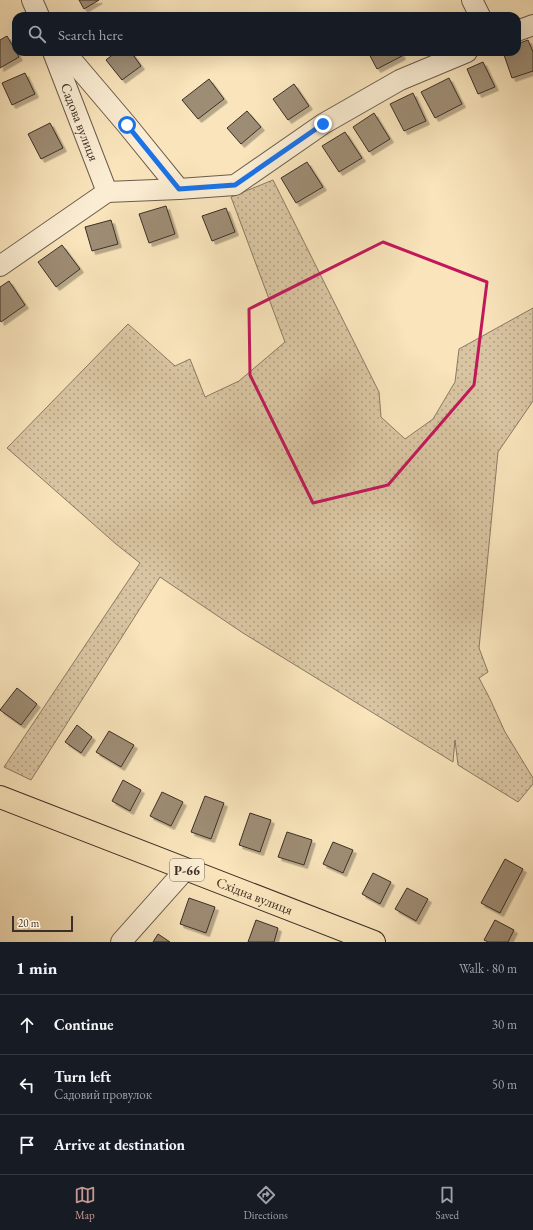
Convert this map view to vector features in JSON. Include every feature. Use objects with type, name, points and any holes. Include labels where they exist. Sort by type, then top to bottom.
[{"type":"main road","name":"Східна вулиця","points":[[0,798],[374,942]]},
{"type":"street","points":[[32,0],[37,12]]},
{"type":"street","points":[[472,0],[478,12]]},
{"type":"street","points":[[521,29],[533,24]]},
{"type":"street","name":"Садова вулиця","points":[[55,56],[107,192]]},
{"type":"street","points":[[68,56],[179,189]]},
{"type":"street","points":[[0,266],[107,192],[235,185],[323,124],[400,80],[457,56]]},
{"type":"street","points":[[121,942],[186,869]]},
{"type":"highlighted area","points":[[383,242],[487,282],[474,385],[388,485],[313,503],[250,375],[249,309]]},
{"type":"shaded area","points":[[273,180],[379,392],[381,417],[405,439],[433,419],[455,382],[459,349],[533,308],[533,401],[498,452],[479,648],[488,672],[479,678],[505,732],[533,778],[533,784],[518,802],[458,765],[455,740],[453,762],[243,633],[160,577],[31,780],[4,767],[140,563],[116,544],[7,448],[128,324],[175,366],[190,359],[205,397],[239,381],[285,342],[231,197]]},
{"type":"building","points":[[79,0],[99,0],[84,9]]},
{"type":"building","points":[[7,36],[12,45],[12,56],[19,57],[0,68],[0,40]]},
{"type":"building","points":[[528,40],[533,52],[533,71],[512,78],[504,56],[521,56],[521,43]]},
{"type":"building","points":[[111,56],[134,56],[141,66],[122,80],[106,60]]},
{"type":"building","points":[[370,56],[402,56],[377,69]]},
{"type":"building","points":[[483,62],[495,87],[478,94],[467,69]]},
{"type":"building","points":[[25,73],[35,94],[12,105],[2,83]]},
{"type":"building","points":[[449,78],[462,104],[435,118],[421,92]]},
{"type":"building","points":[[209,79],[224,99],[198,119],[182,100]]},
{"type":"building","points":[[294,84],[309,106],[288,120],[273,99]]},
{"type":"building","points":[[413,93],[426,121],[404,131],[390,104]]},
{"type":"building","points":[[247,111],[261,127],[241,144],[227,128]]},
{"type":"building","points":[[374,113],[390,139],[369,152],[353,127]]},
{"type":"building","points":[[50,123],[63,148],[41,159],[28,134]]},
{"type":"building","points":[[345,132],[362,158],[339,172],[322,146]]},
{"type":"building","points":[[307,162],[323,187],[296,203],[281,178]]},
{"type":"building","points":[[166,206],[175,234],[149,243],[139,214]]},
{"type":"building","points":[[226,208],[235,232],[212,241],[202,216]]},
{"type":"building","points":[[111,220],[118,244],[92,251],[85,227]]},
{"type":"building","points":[[62,245],[80,269],[56,287],[38,262]]},
{"type":"building","points":[[9,281],[25,305],[1,322],[0,287]]},
{"type":"building","points":[[17,688],[37,704],[21,725],[0,710]]},
{"type":"building","points":[[77,725],[92,737],[81,753],[65,742]]},
{"type":"building","points":[[109,731],[134,745],[121,767],[96,752]]},
{"type":"building","points":[[123,780],[141,790],[130,811],[112,801]]},
{"type":"building","points":[[162,792],[183,802],[171,826],[150,816]]},
{"type":"building","points":[[205,796],[224,803],[211,839],[191,832]]},
{"type":"building","points":[[250,813],[271,820],[260,852],[239,845]]},
{"type":"building","points":[[287,832],[312,840],[304,865],[278,857]]},
{"type":"building","points":[[333,842],[353,850],[343,873],[323,864]]},
{"type":"building","points":[[505,859],[523,869],[500,913],[481,903]]},
{"type":"building","points":[[373,873],[391,882],[380,904],[362,894]]},
{"type":"building","points":[[407,888],[428,899],[416,921],[395,909]]},
{"type":"building","points":[[189,898],[215,907],[206,933],[180,924]]},
{"type":"building","points":[[256,920],[278,928],[274,942],[248,942]]},
{"type":"building","points":[[495,920],[514,930],[508,942],[488,942],[484,940]]},
{"type":"building","points":[[158,934],[170,942],[153,942]]},
{"type":"route","points":[[127,125],[179,189],[235,185],[268,164],[323,124]]}]
